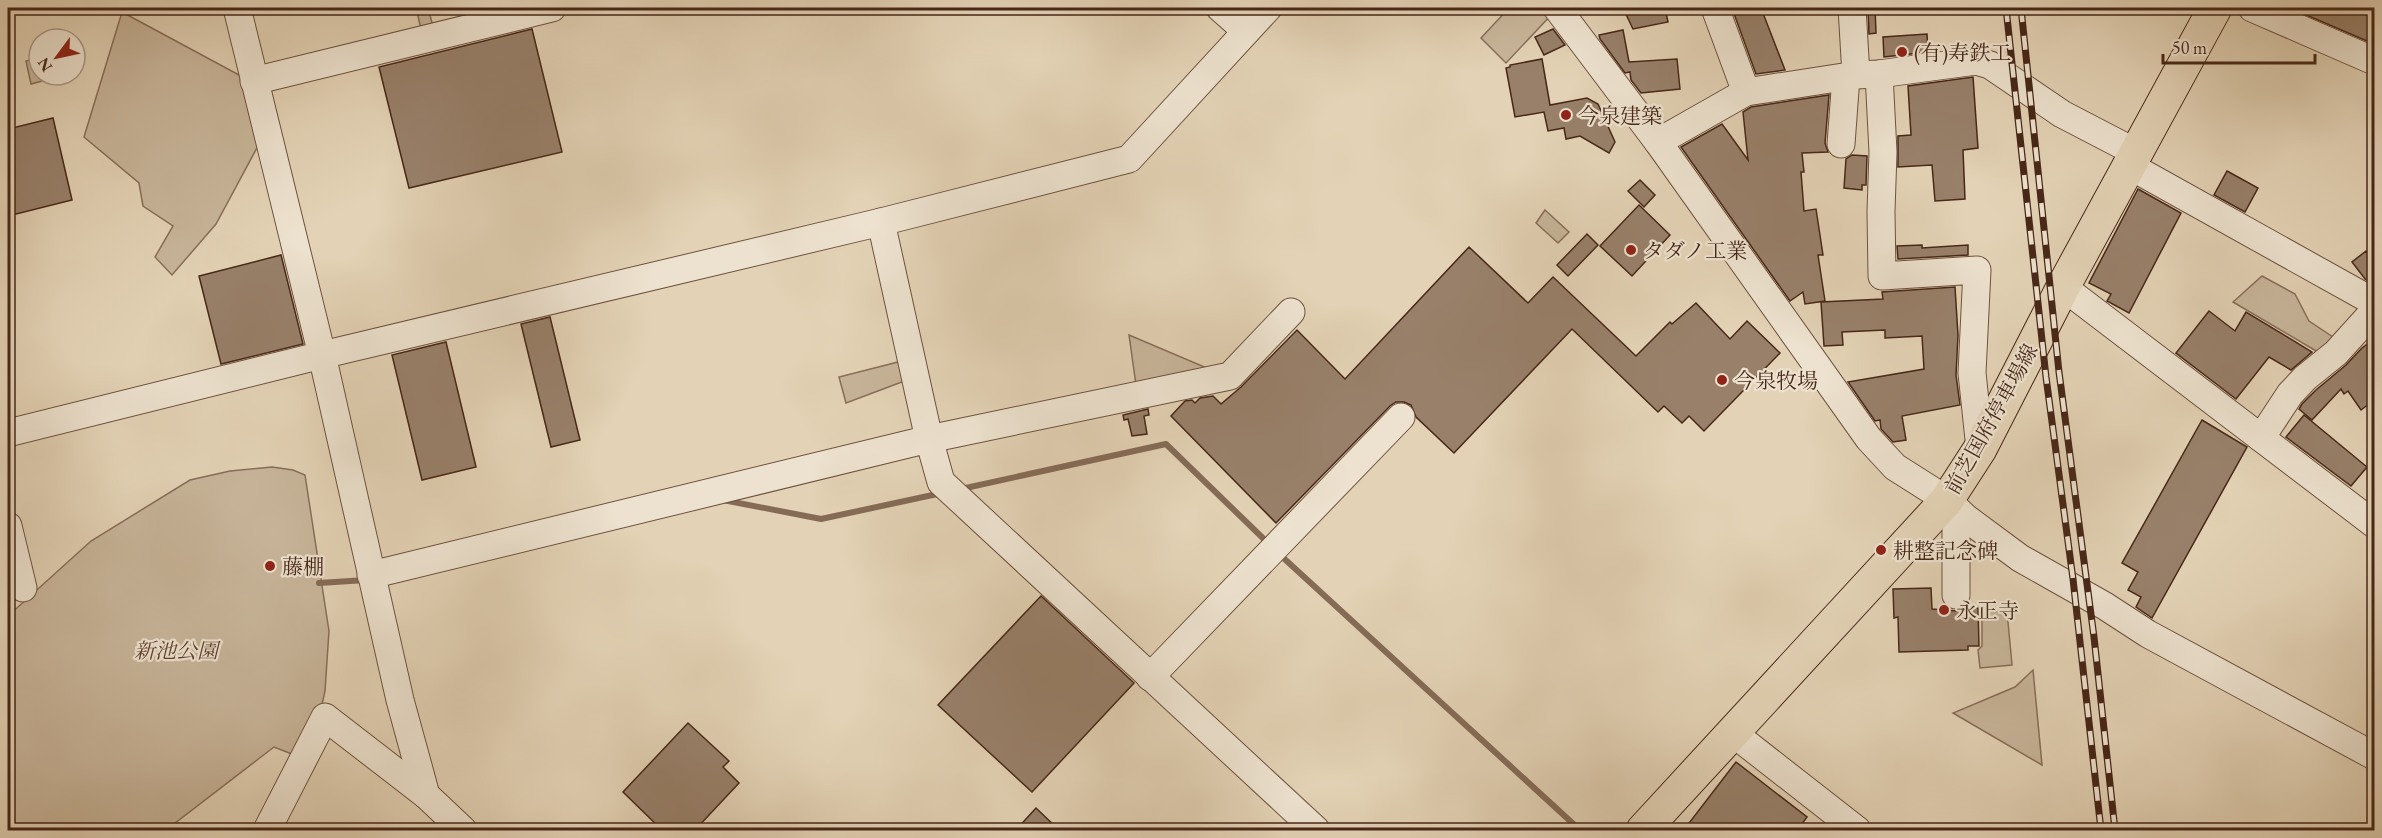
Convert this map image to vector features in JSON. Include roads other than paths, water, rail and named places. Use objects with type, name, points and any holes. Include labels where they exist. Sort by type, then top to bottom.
[{"type":"main road","name":"前芝国府停車場線","points":[[1643,831],[1733,733],[1951,505],[2063,287],[2215,8]]},
{"type":"street","points":[[237,8],[322,355],[400,700],[426,795]]},
{"type":"street","points":[[254,81],[522,11],[552,8]]},
{"type":"street","points":[[1220,8],[1246,31]]},
{"type":"street","points":[[8,433],[322,355],[881,222],[1129,159],[1268,8]]},
{"type":"street","points":[[1557,8],[1658,142],[1869,439],[1895,466],[2020,558],[2105,606],[2148,634],[2374,756]]},
{"type":"street","points":[[1715,8],[1746,92]]},
{"type":"street","points":[[1852,8],[1860,75],[1883,152],[1882,276],[1977,270],[1972,373],[1980,449]]},
{"type":"street","points":[[2253,8],[2374,61]]},
{"type":"street","points":[[1658,142],[1746,92],[1860,75],[1976,62],[1990,65],[2133,159],[2374,302]]},
{"type":"street","points":[[1841,144],[1860,75]]},
{"type":"street","points":[[881,222],[928,439],[941,482],[1316,831]]},
{"type":"street","points":[[2063,287],[2374,524]]},
{"type":"street","points":[[2261,438],[2290,394],[2305,378],[2336,353],[2374,311]]},
{"type":"street","points":[[371,575],[928,439],[1230,376],[1291,312]]},
{"type":"street","points":[[1150,677],[1401,417]]},
{"type":"street","points":[[1951,505],[1956,595]]},
{"type":"street","points":[[8,526],[23,588]]},
{"type":"street","points":[[267,831],[325,717],[426,795],[463,831]]},
{"type":"street","points":[[1733,733],[1857,831]]},
{"type":"waterway","points":[[961,489],[1166,444],[1269,544]]},
{"type":"waterway","points":[[723,500],[821,519],[942,493]]},
{"type":"waterway","points":[[1278,553],[1580,830]]},
{"type":"waterway","points":[[319,583],[366,580]]},
{"type":"railway","points":[[2006,8],[2046,377],[2073,579],[2101,830]]},
{"type":"railway","points":[[2021,8],[2059,372],[2094,637],[2115,830]]},
{"type":"place","name":"(有)寿鉄工","points":[[1902,52]]},
{"type":"place","name":"今泉建築","points":[[1566,115]]},
{"type":"place","name":"タダノ工業","points":[[1631,250]]},
{"type":"place","name":"今泉牧場","points":[[1722,380]]},
{"type":"place","name":"耕整記念碑","points":[[1881,550]]},
{"type":"place","name":"藤棚","points":[[270,566]]},
{"type":"place","name":"永正寺","points":[[1944,610]]},
{"type":"park label","name":"新池公園","points":[[176,650]]}]
